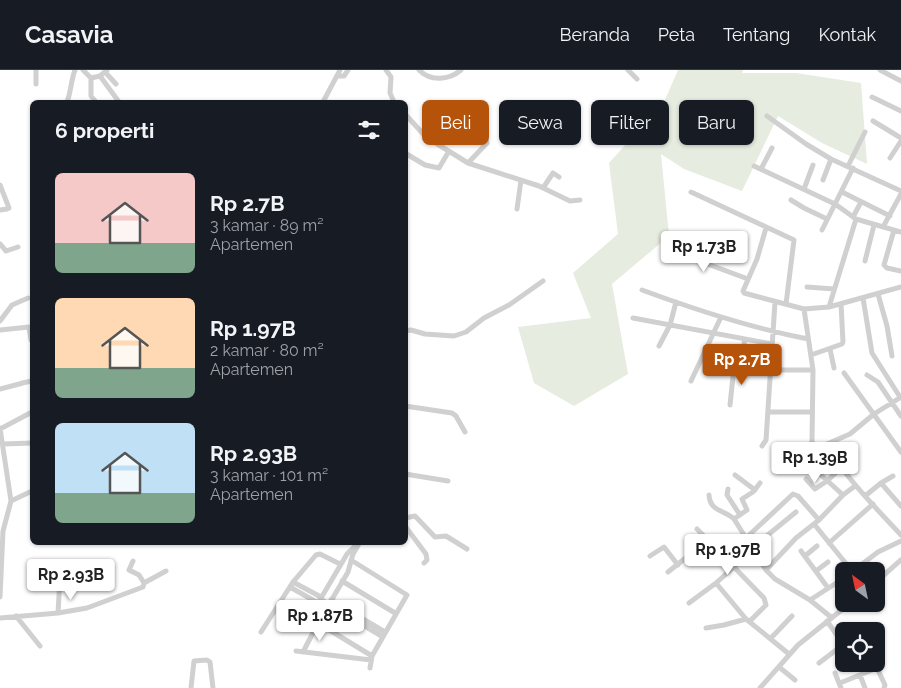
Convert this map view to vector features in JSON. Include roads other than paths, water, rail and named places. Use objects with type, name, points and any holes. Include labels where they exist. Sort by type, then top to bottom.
[{"type":"street","points":[[36,70],[36,84]]},
{"type":"street","points":[[68,100],[75,70]]},
{"type":"street","points":[[83,70],[91,78],[91,96],[94,100]]},
{"type":"street","points":[[326,100],[339,73],[344,76],[348,70]]},
{"type":"street","points":[[386,70],[391,77],[390,93],[393,100]]},
{"type":"street","points":[[419,70],[425,76],[445,78],[461,70]]},
{"type":"street","points":[[628,70],[637,79]]},
{"type":"street","points":[[880,70],[901,81]]},
{"type":"street","points":[[91,78],[104,72]]},
{"type":"street","points":[[104,72],[116,84]]},
{"type":"street","points":[[104,72],[118,100]]},
{"type":"street","points":[[872,97],[901,111]]},
{"type":"street","points":[[767,116],[831,159],[901,192],[884,227]]},
{"type":"street","points":[[408,117],[426,137],[468,163],[543,188],[570,201],[580,200]]},
{"type":"street","points":[[873,121],[901,139],[890,158]]},
{"type":"street","points":[[822,230],[842,192],[865,132]]},
{"type":"street","points":[[468,163],[485,145]]},
{"type":"street","points":[[761,169],[772,148]]},
{"type":"street","points":[[408,155],[425,165],[439,168],[449,151]]},
{"type":"street","points":[[823,180],[831,159]]},
{"type":"street","points":[[804,189],[813,165]]},
{"type":"street","points":[[754,166],[835,204],[854,218],[901,232]]},
{"type":"street","points":[[543,188],[553,173],[560,177]]},
{"type":"street","points":[[517,209],[521,180]]},
{"type":"street","points":[[0,185],[9,208],[7,210],[0,210]]},
{"type":"street","points":[[691,192],[794,241],[786,304]]},
{"type":"street","points":[[842,192],[890,216]]},
{"type":"street","points":[[791,200],[827,219]]},
{"type":"street","points":[[828,307],[854,218],[861,202]]},
{"type":"street","points":[[865,261],[874,225]]},
{"type":"street","points":[[766,228],[744,293],[804,308],[828,307],[901,287]]},
{"type":"street","points":[[894,230],[885,267],[901,271]]},
{"type":"street","points":[[0,244],[6,251],[18,247]]},
{"type":"street","points":[[667,248],[748,279]]},
{"type":"street","points":[[408,330],[454,336],[466,332],[484,318],[510,305],[543,281]]},
{"type":"street","points":[[807,287],[834,289]]},
{"type":"street","points":[[642,290],[721,317],[773,332],[808,339]]},
{"type":"street","points":[[878,294],[887,326],[892,356]]},
{"type":"street","points":[[0,321],[12,306],[28,298]]},
{"type":"street","points":[[804,308],[813,370],[812,442],[815,447],[850,434],[874,414],[900,397],[872,352],[863,298]]},
{"type":"street","points":[[659,346],[670,325],[676,302]]},
{"type":"street","points":[[762,446],[766,440],[775,302]]},
{"type":"street","points":[[811,355],[839,346],[843,342],[841,304]]},
{"type":"street","points":[[692,381],[721,317]]},
{"type":"street","points":[[633,318],[772,344]]},
{"type":"street","points":[[0,330],[30,326]]},
{"type":"street","points":[[730,405],[734,367],[740,364],[745,339]]},
{"type":"street","points":[[830,349],[834,368]]},
{"type":"street","points":[[771,370],[813,370]]},
{"type":"street","points":[[844,373],[901,452]]},
{"type":"street","points":[[867,375],[878,382],[901,416]]},
{"type":"street","points":[[0,389],[30,381]]},
{"type":"street","points":[[408,406],[454,414],[465,432]]},
{"type":"street","points":[[768,412],[812,412]]},
{"type":"street","points":[[0,597],[3,531],[11,501],[0,428],[30,413]]},
{"type":"street","points":[[812,442],[806,450],[820,474],[843,494]]},
{"type":"street","points":[[3,444],[30,443]]},
{"type":"street","points":[[826,444],[855,486],[901,534]]},
{"type":"street","points":[[806,480],[815,488],[827,481],[841,468]]},
{"type":"street","points":[[408,474],[448,481]]},
{"type":"street","points":[[735,475],[755,490]]},
{"type":"street","points":[[865,496],[893,476]]},
{"type":"street","points":[[734,519],[745,512],[747,508],[742,499],[755,490],[760,483]]},
{"type":"street","points":[[881,483],[901,506]]},
{"type":"street","points":[[766,570],[796,538],[819,520],[843,494],[855,486]]},
{"type":"street","points":[[728,489],[727,495],[740,515]]},
{"type":"street","points":[[11,501],[30,492]]},
{"type":"street","points":[[746,538],[793,494],[798,496],[819,520]]},
{"type":"street","points":[[709,495],[710,503],[717,510],[730,515],[734,519],[766,570],[775,579],[810,600],[829,619],[835,630]]},
{"type":"street","points":[[829,543],[872,504]]},
{"type":"street","points":[[689,603],[734,568],[796,512]]},
{"type":"street","points":[[408,517],[415,516],[435,537],[445,536],[467,549]]},
{"type":"street","points":[[814,524],[845,562]]},
{"type":"street","points":[[697,529],[765,600],[766,605],[748,620],[706,628]]},
{"type":"street","points":[[408,530],[426,554],[427,560],[424,563]]},
{"type":"street","points":[[668,572],[708,540]]},
{"type":"street","points":[[864,562],[878,552],[901,541]]},
{"type":"street","points":[[313,614],[340,564],[352,548],[357,545]]},
{"type":"street","points":[[304,652],[359,545]]},
{"type":"street","points":[[817,546],[803,553],[828,588]]},
{"type":"street","points":[[650,556],[664,547],[678,565]]},
{"type":"street","points":[[261,632],[291,584],[317,554],[340,564]]},
{"type":"street","points":[[351,560],[406,594],[372,658],[370,668]]},
{"type":"street","points":[[885,574],[901,560]]},
{"type":"street","points":[[133,561],[129,568],[139,574],[144,583]]},
{"type":"street","points":[[58,613],[61,562]]},
{"type":"street","points":[[816,571],[828,562]]},
{"type":"street","points":[[0,618],[58,613],[87,608],[143,587],[144,583],[166,571]]},
{"type":"street","points":[[336,573],[396,613]]},
{"type":"street","points":[[716,583],[748,620],[789,654]]},
{"type":"street","points":[[291,584],[320,600],[330,602],[384,635]]},
{"type":"street","points":[[810,600],[835,584]]},
{"type":"street","points":[[280,602],[321,616]]},
{"type":"street","points":[[760,688],[789,654],[838,612]]},
{"type":"street","points":[[16,616],[40,646]]},
{"type":"street","points":[[771,638],[792,616]]},
{"type":"street","points":[[318,623],[372,658]]},
{"type":"street","points":[[818,663],[835,650]]},
{"type":"street","points":[[296,651],[372,658]]},
{"type":"street","points":[[191,688],[194,661],[207,660],[210,662],[213,688]]},
{"type":"street","points":[[779,666],[795,680]]},
{"type":"street","points":[[835,672],[840,685],[866,672]]},
{"type":"street","points":[[880,672],[885,685],[884,688]]},
{"type":"street","points":[[860,675],[865,688]]}]
